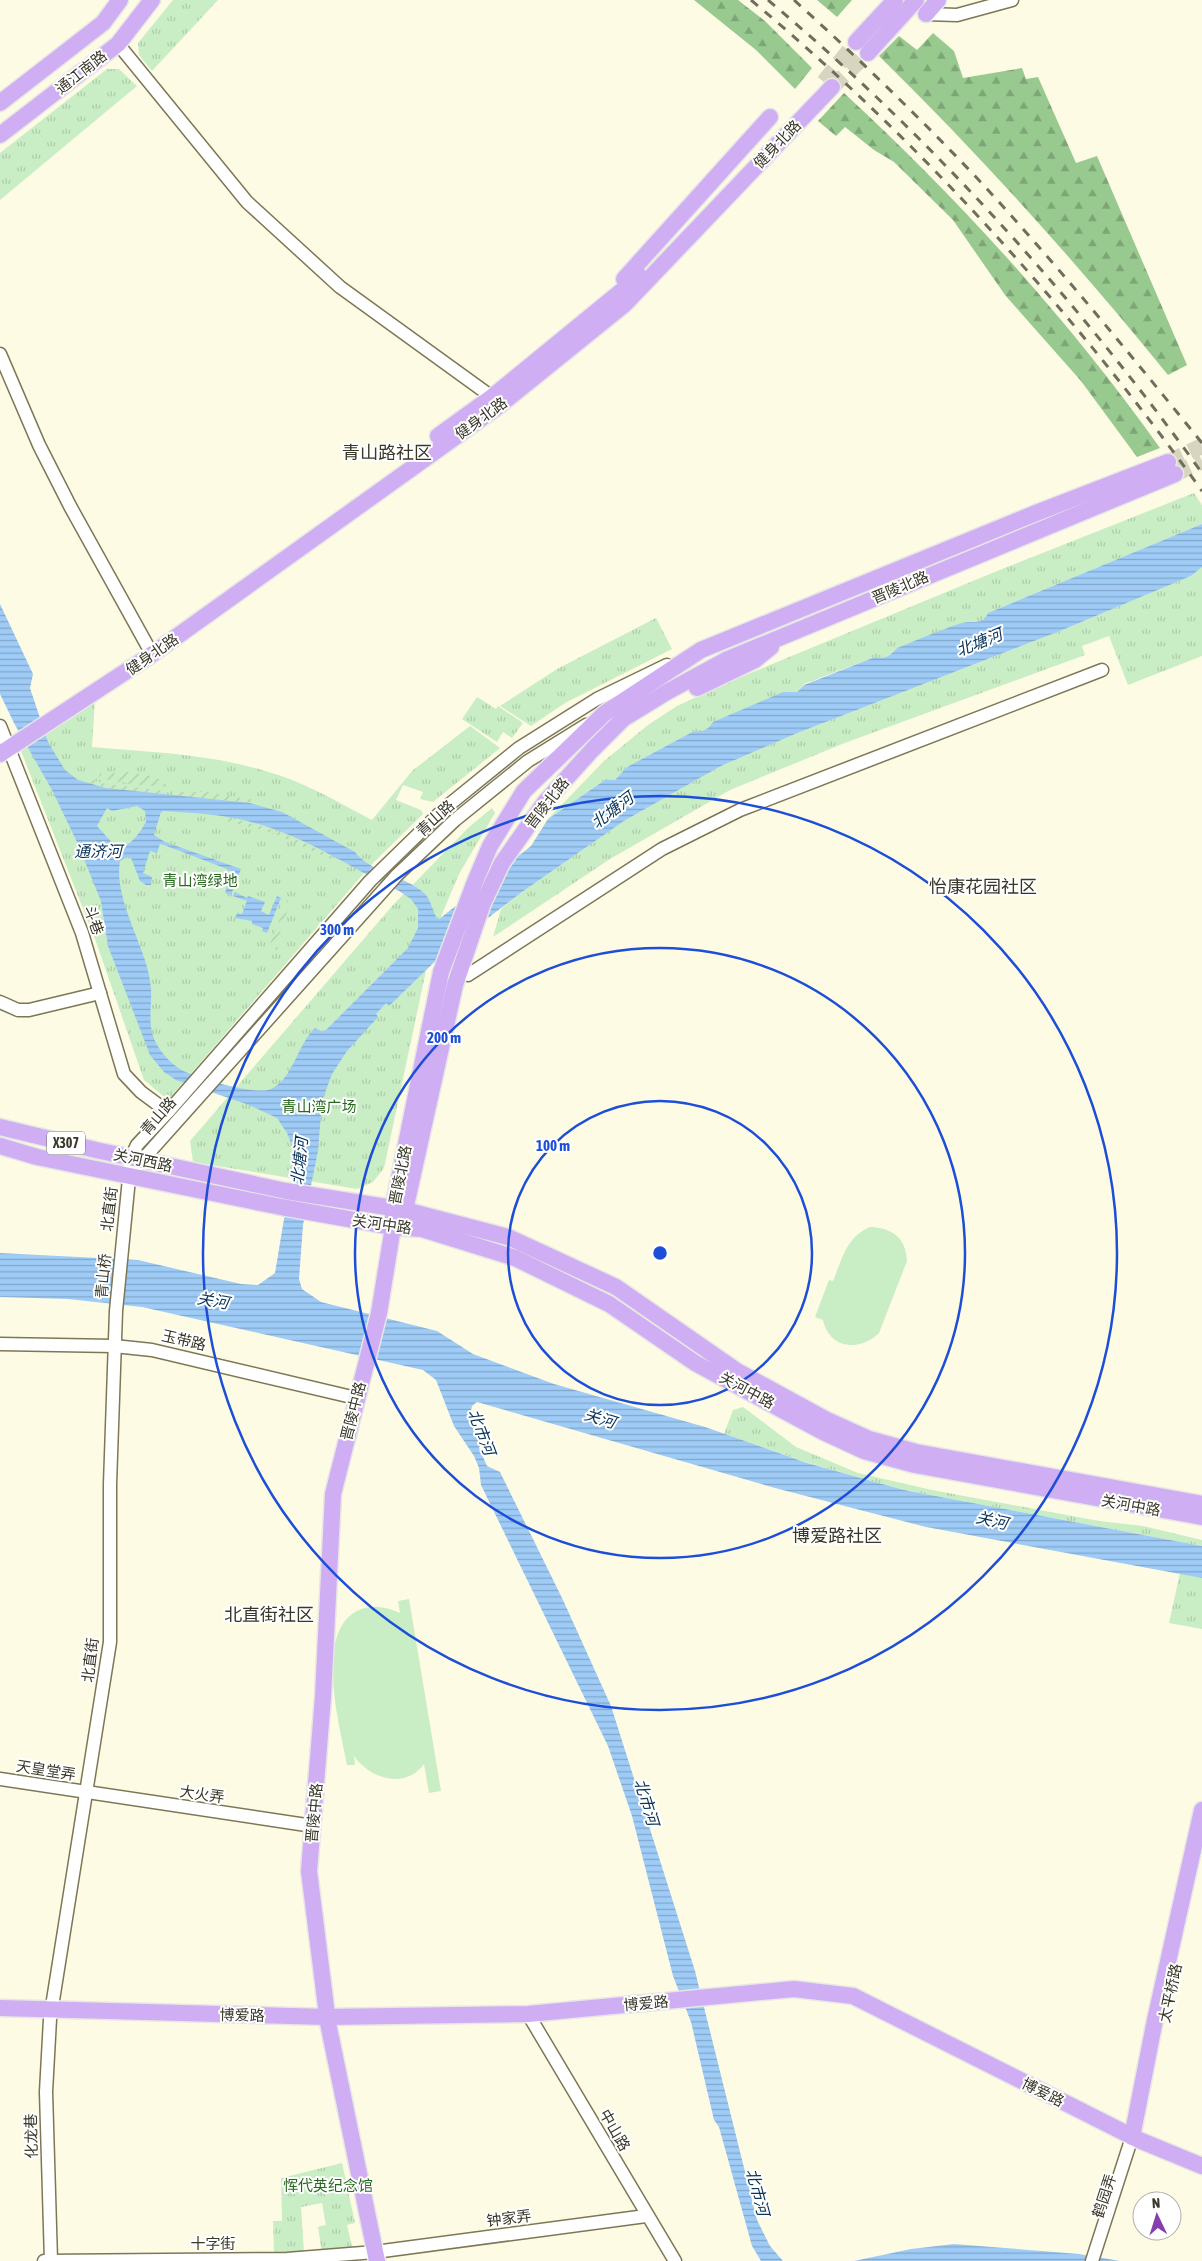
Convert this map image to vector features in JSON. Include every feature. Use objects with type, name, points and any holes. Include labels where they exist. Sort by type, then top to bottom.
[{"type":"main road","points":[[103,22],[110,0]]},
{"type":"main road","name":"通江南路","points":[[0,103],[103,22],[120,0]]},
{"type":"main road","name":"通江南路","points":[[0,135],[118,44],[152,0]]},
{"type":"main road","points":[[856,42],[894,0]]},
{"type":"main road","points":[[868,54],[916,0]]},
{"type":"main road","points":[[926,14],[938,0]]},
{"type":"main road","name":"健身北路","points":[[828,84],[617,310],[500,405],[151,655],[60,710],[147,645],[492,397],[624,288],[828,84]]},
{"type":"main road","points":[[606,304],[620,283],[770,117]]},
{"type":"main road","name":"晋陵北路","points":[[394,1227],[420,1143],[455,985],[476,935],[483,903],[502,863],[545,802],[623,719],[667,692],[726,660],[1172,468],[1036,513],[702,650],[605,713],[524,791],[490,846],[474,884],[441,972],[399,1209]]},
{"type":"main road","points":[[420,1143],[437,1112],[476,935],[519,852],[552,804],[604,749],[653,710],[755,660],[785,635]]},
{"type":"main road","points":[[3,743],[60,710]]},
{"type":"main road","name":"关河西路","points":[[0,1127],[137,1159],[283,1199]]},
{"type":"main road","name":"关河西路","points":[[0,1146],[37,1157],[130,1176],[283,1199]]},
{"type":"main road","name":"关河中路","points":[[283,1199],[314,1195],[399,1209],[508,1237],[616,1287],[737,1371],[827,1420],[869,1439],[916,1452],[1202,1504]]},
{"type":"main road","name":"关河中路","points":[[283,1199],[311,1212],[394,1227],[422,1229],[515,1258],[609,1304],[695,1363],[823,1432],[864,1451],[914,1465],[1202,1517]]},
{"type":"main road","name":"晋陵中路","points":[[376,2256],[328,2020],[309,1871],[323,1697],[333,1494],[379,1313],[394,1227]]},
{"type":"main road","points":[[1136,2139],[1155,2020],[1202,1810]]},
{"type":"main road","name":"太平桥路","points":[[1136,2139],[1202,1846]]},
{"type":"main road","name":"博爱路","points":[[51,2014],[328,2020],[528,2014],[794,1989],[853,1996],[1136,2139],[1202,2166]]},
{"type":"main road","points":[[0,2008],[51,2014]]},
{"type":"main road","points":[[0,2016],[51,2014]]},
{"type":"street","points":[[926,14],[957,15],[1012,0]]},
{"type":"street","points":[[118,44],[247,202],[340,287],[492,397]]},
{"type":"street","points":[[0,354],[39,445],[70,506],[147,645]]},
{"type":"street","name":"青山路","points":[[209,1075],[370,880],[445,808],[519,748],[597,699],[702,650]]},
{"type":"street","name":"青山路","points":[[130,1176],[137,1159],[209,1075],[384,888],[455,820],[528,761],[605,713],[691,672],[726,660]]},
{"type":"street","points":[[468,975],[662,849],[740,810],[1102,670]]},
{"type":"street","name":"斗巷","points":[[3,743],[82,932],[124,1074],[141,1092],[168,1112]]},
{"type":"street","points":[[0,1002],[18,1010],[29,1010],[100,993]]},
{"type":"street","name":"青山路","points":[[137,1159],[137,1145],[168,1112],[191,1095]]},
{"type":"street","name":"北直街","points":[[122,1245],[130,1176]]},
{"type":"street","name":"青山桥","points":[[116,1310],[122,1245]]},
{"type":"street","name":"北直街","points":[[51,2014],[110,1642],[110,1484],[116,1310]]},
{"type":"street","name":"玉带路","points":[[0,1344],[114,1346],[152,1350],[356,1398]]},
{"type":"street","name":"天皇堂弄","points":[[0,1779],[87,1793]]},
{"type":"street","name":"大火弄","points":[[87,1793],[312,1826]]},
{"type":"street","name":"化龙巷","points":[[51,2014],[46,2092],[51,2261]]},
{"type":"street","name":"中山路","points":[[528,2014],[646,2216],[675,2261]]},
{"type":"street","name":"鹤园弄","points":[[1098,2256],[1136,2139]]},
{"type":"street","name":"钟家弄","points":[[376,2256],[646,2216]]},
{"type":"street","name":"十字街","points":[[43,2261],[287,2260],[376,2256]]},
{"type":"green space","points":[[173,0],[218,0],[152,71],[139,55],[138,43]]},
{"type":"green space","points":[[694,0],[738,0],[765,21],[812,68],[795,89],[756,50]]},
{"type":"green space","points":[[817,0],[852,0],[837,17]]},
{"type":"green space","points":[[933,33],[954,51],[963,78],[1022,68],[1026,79],[1038,77],[1076,163],[1097,156],[1187,365],[1168,375],[1028,211],[955,132],[879,56],[899,36],[917,50]]},
{"type":"green space","points":[[107,69],[119,69],[137,86],[0,200],[0,153]]},
{"type":"green space","points":[[844,93],[929,175],[1011,262],[1088,353],[1160,448],[1137,457],[1081,381],[1005,295],[953,220],[894,162],[874,150],[845,127],[836,136],[818,121]]},
{"type":"green space","points":[[1194,493],[1202,505],[1202,524],[988,613],[986,618],[980,622],[897,648],[888,656],[882,658],[875,657],[804,684],[797,692],[702,732],[694,731],[627,767],[615,780],[605,780],[548,819],[604,761],[648,725],[677,706],[729,682],[1002,569]]},
{"type":"green space","points":[[1202,567],[1202,656],[1128,685],[1109,636],[1082,646],[1085,655],[842,744],[730,790],[610,859],[493,937],[501,909],[522,892],[624,821],[721,766],[795,734],[1060,631],[1191,576]]},
{"type":"green space","points":[[656,618],[672,649],[565,703],[531,726],[500,706],[557,669]]},
{"type":"green space","points":[[477,697],[496,709],[498,706],[523,723],[512,738],[503,732],[497,742],[462,719]]},
{"type":"green space","name":"青山湾绿地","points":[[95,700],[92,747],[180,754],[244,765],[279,775],[307,786],[372,820],[412,771],[470,726],[500,748],[433,802],[420,799],[423,792],[403,785],[396,800],[421,810],[423,814],[371,865],[168,1100],[144,1080],[95,939],[21,751]]},
{"type":"green space","points":[[129,772],[156,777],[169,787],[138,785],[98,778],[100,774]]},
{"type":"green space","points":[[90,779],[106,784],[166,791],[166,795],[106,788],[90,783]]},
{"type":"green space","points":[[173,792],[207,792],[254,800],[252,803],[172,795]]},
{"type":"green space","name":"青山湾广场","points":[[492,808],[495,813],[459,874],[434,933],[384,1168],[373,1182],[357,1189],[193,1162],[190,1141],[393,905],[469,827]]},
{"type":"green space","points":[[224,817],[282,834],[336,859],[335,861],[273,833],[223,820]]},
{"type":"green space","points":[[287,900],[291,901],[275,945],[278,946],[277,950],[269,947]]},
{"type":"green space","points":[[870,1227],[892,1232],[897,1236],[904,1246],[907,1261],[879,1333],[863,1343],[855,1345],[846,1344],[838,1342],[832,1337],[826,1330],[823,1320],[815,1317],[829,1280],[833,1281],[846,1249],[856,1236]]},
{"type":"green space","points":[[743,1407],[796,1447],[858,1473],[932,1490],[1099,1521],[1143,1526],[1202,1540],[1202,1546],[904,1490],[808,1463],[724,1434],[733,1410]]},
{"type":"green space","points":[[1180,1573],[1202,1578],[1202,1629],[1169,1623]]},
{"type":"green space","points":[[409,1599],[441,1791],[429,1793],[424,1764],[416,1772],[398,1779],[388,1778],[369,1771],[354,1756],[355,1765],[347,1765],[339,1728],[333,1681],[333,1658],[337,1637],[345,1621],[359,1610],[369,1607],[385,1608],[400,1613],[398,1601]]},
{"type":"green space","name":"恽代英纪念馆","points":[[342,2163],[355,2223],[347,2225],[352,2247],[322,2253],[318,2227],[326,2225],[322,2203],[301,2207],[304,2253],[274,2254],[273,2221],[282,2221],[281,2178]]},
{"type":"water","points":[[1202,524],[1202,567],[1191,576],[1060,631],[795,734],[721,766],[624,821],[522,892],[451,946],[389,1006],[386,1003],[376,1014],[378,1017],[347,1051],[332,1074],[322,1101],[318,1151],[303,1225],[299,1279],[302,1289],[321,1302],[437,1331],[473,1354],[554,1384],[705,1427],[807,1463],[904,1490],[1202,1546],[1202,1578],[926,1527],[775,1488],[477,1402],[472,1406],[471,1411],[482,1440],[479,1448],[487,1466],[500,1472],[563,1600],[611,1706],[695,1971],[757,2220],[770,2246],[783,2261],[761,2261],[752,2246],[719,2127],[714,2120],[691,2022],[673,1976],[632,1816],[608,1746],[481,1485],[479,1468],[474,1456],[454,1426],[436,1380],[423,1370],[142,1307],[68,1299],[0,1297],[0,1253],[138,1260],[241,1284],[258,1285],[275,1273],[296,1164],[293,1148],[287,1133],[277,1118],[249,1105],[176,1080],[164,1072],[150,1055],[108,946],[101,901],[77,842],[52,790],[14,723],[0,694],[0,604],[33,674],[30,688],[48,742],[65,770],[78,780],[106,788],[250,803],[282,812],[355,852],[370,865],[416,887],[427,896],[438,920],[531,846],[548,819],[605,780],[615,780],[627,767],[694,731],[705,730],[713,722],[783,692],[797,692],[804,685],[875,657],[882,658],[888,656],[897,648],[934,633],[963,623],[980,621],[988,613]],"holes":[[[137,806],[145,811],[146,822],[138,835],[130,843],[116,847],[97,826],[107,808],[112,811]],[[161,812],[229,817],[251,822],[289,835],[399,891],[411,899],[418,909],[418,928],[408,948],[326,1030],[321,1031],[315,1028],[304,1043],[285,1077],[271,1089],[263,1091],[240,1088],[188,1073],[168,1060],[152,1034],[149,974],[126,909],[119,877],[120,861],[126,857],[131,858],[140,881],[146,885],[151,885],[152,877],[143,873],[150,851],[157,853],[160,844],[164,845],[235,872],[230,886],[227,886],[225,893],[231,895],[241,869],[165,842],[154,835]]]},
{"type":"water","points":[[235,892],[247,898],[248,896],[265,902],[261,911],[269,915],[277,896],[281,898],[267,933],[262,931],[263,928],[252,924],[252,921],[235,918],[237,913],[242,914],[247,901],[233,896]]},
{"type":"water","points":[[954,2244],[1079,2254],[1120,2261],[854,2261],[911,2249]]},
{"type":"tunnel","points":[[824,82],[856,42]]},
{"type":"tunnel","points":[[832,87],[868,53]]},
{"type":"tunnel","points":[[1168,462],[1202,446]]},
{"type":"tunnel","points":[[1175,474],[1202,461]]},
{"type":"railway","points":[[751,0],[875,112],[935,170],[992,231],[1101,358],[1202,491]]},
{"type":"railway","points":[[768,0],[829,53],[887,108],[1000,223],[1105,345],[1202,473]]},
{"type":"railway","points":[[794,0],[887,87],[976,177],[1063,275],[1202,443]]},
{"type":"district","name":"青山路社区","points":[[387,452]]},
{"type":"district","name":"怡康花园社区","points":[[983,886]]},
{"type":"district","name":"博爱路社区","points":[[837,1535]]},
{"type":"district","name":"北直街社区","points":[[269,1614]]},
{"type":"water label","name":"北塘河","points":[[979,642]]},
{"type":"water label","name":"北塘河","points":[[612,810]]},
{"type":"water label","name":"通济河","points":[[98,851]]},
{"type":"water label","name":"北塘河","points":[[299,1161]]},
{"type":"water label","name":"关河","points":[[213,1300]]},
{"type":"water label","name":"关河","points":[[600,1418]]},
{"type":"water label","name":"北市河","points":[[482,1432]]},
{"type":"water label","name":"关河","points":[[992,1520]]},
{"type":"water label","name":"北市河","points":[[647,1802]]},
{"type":"water label","name":"北市河","points":[[758,2192]]}]
